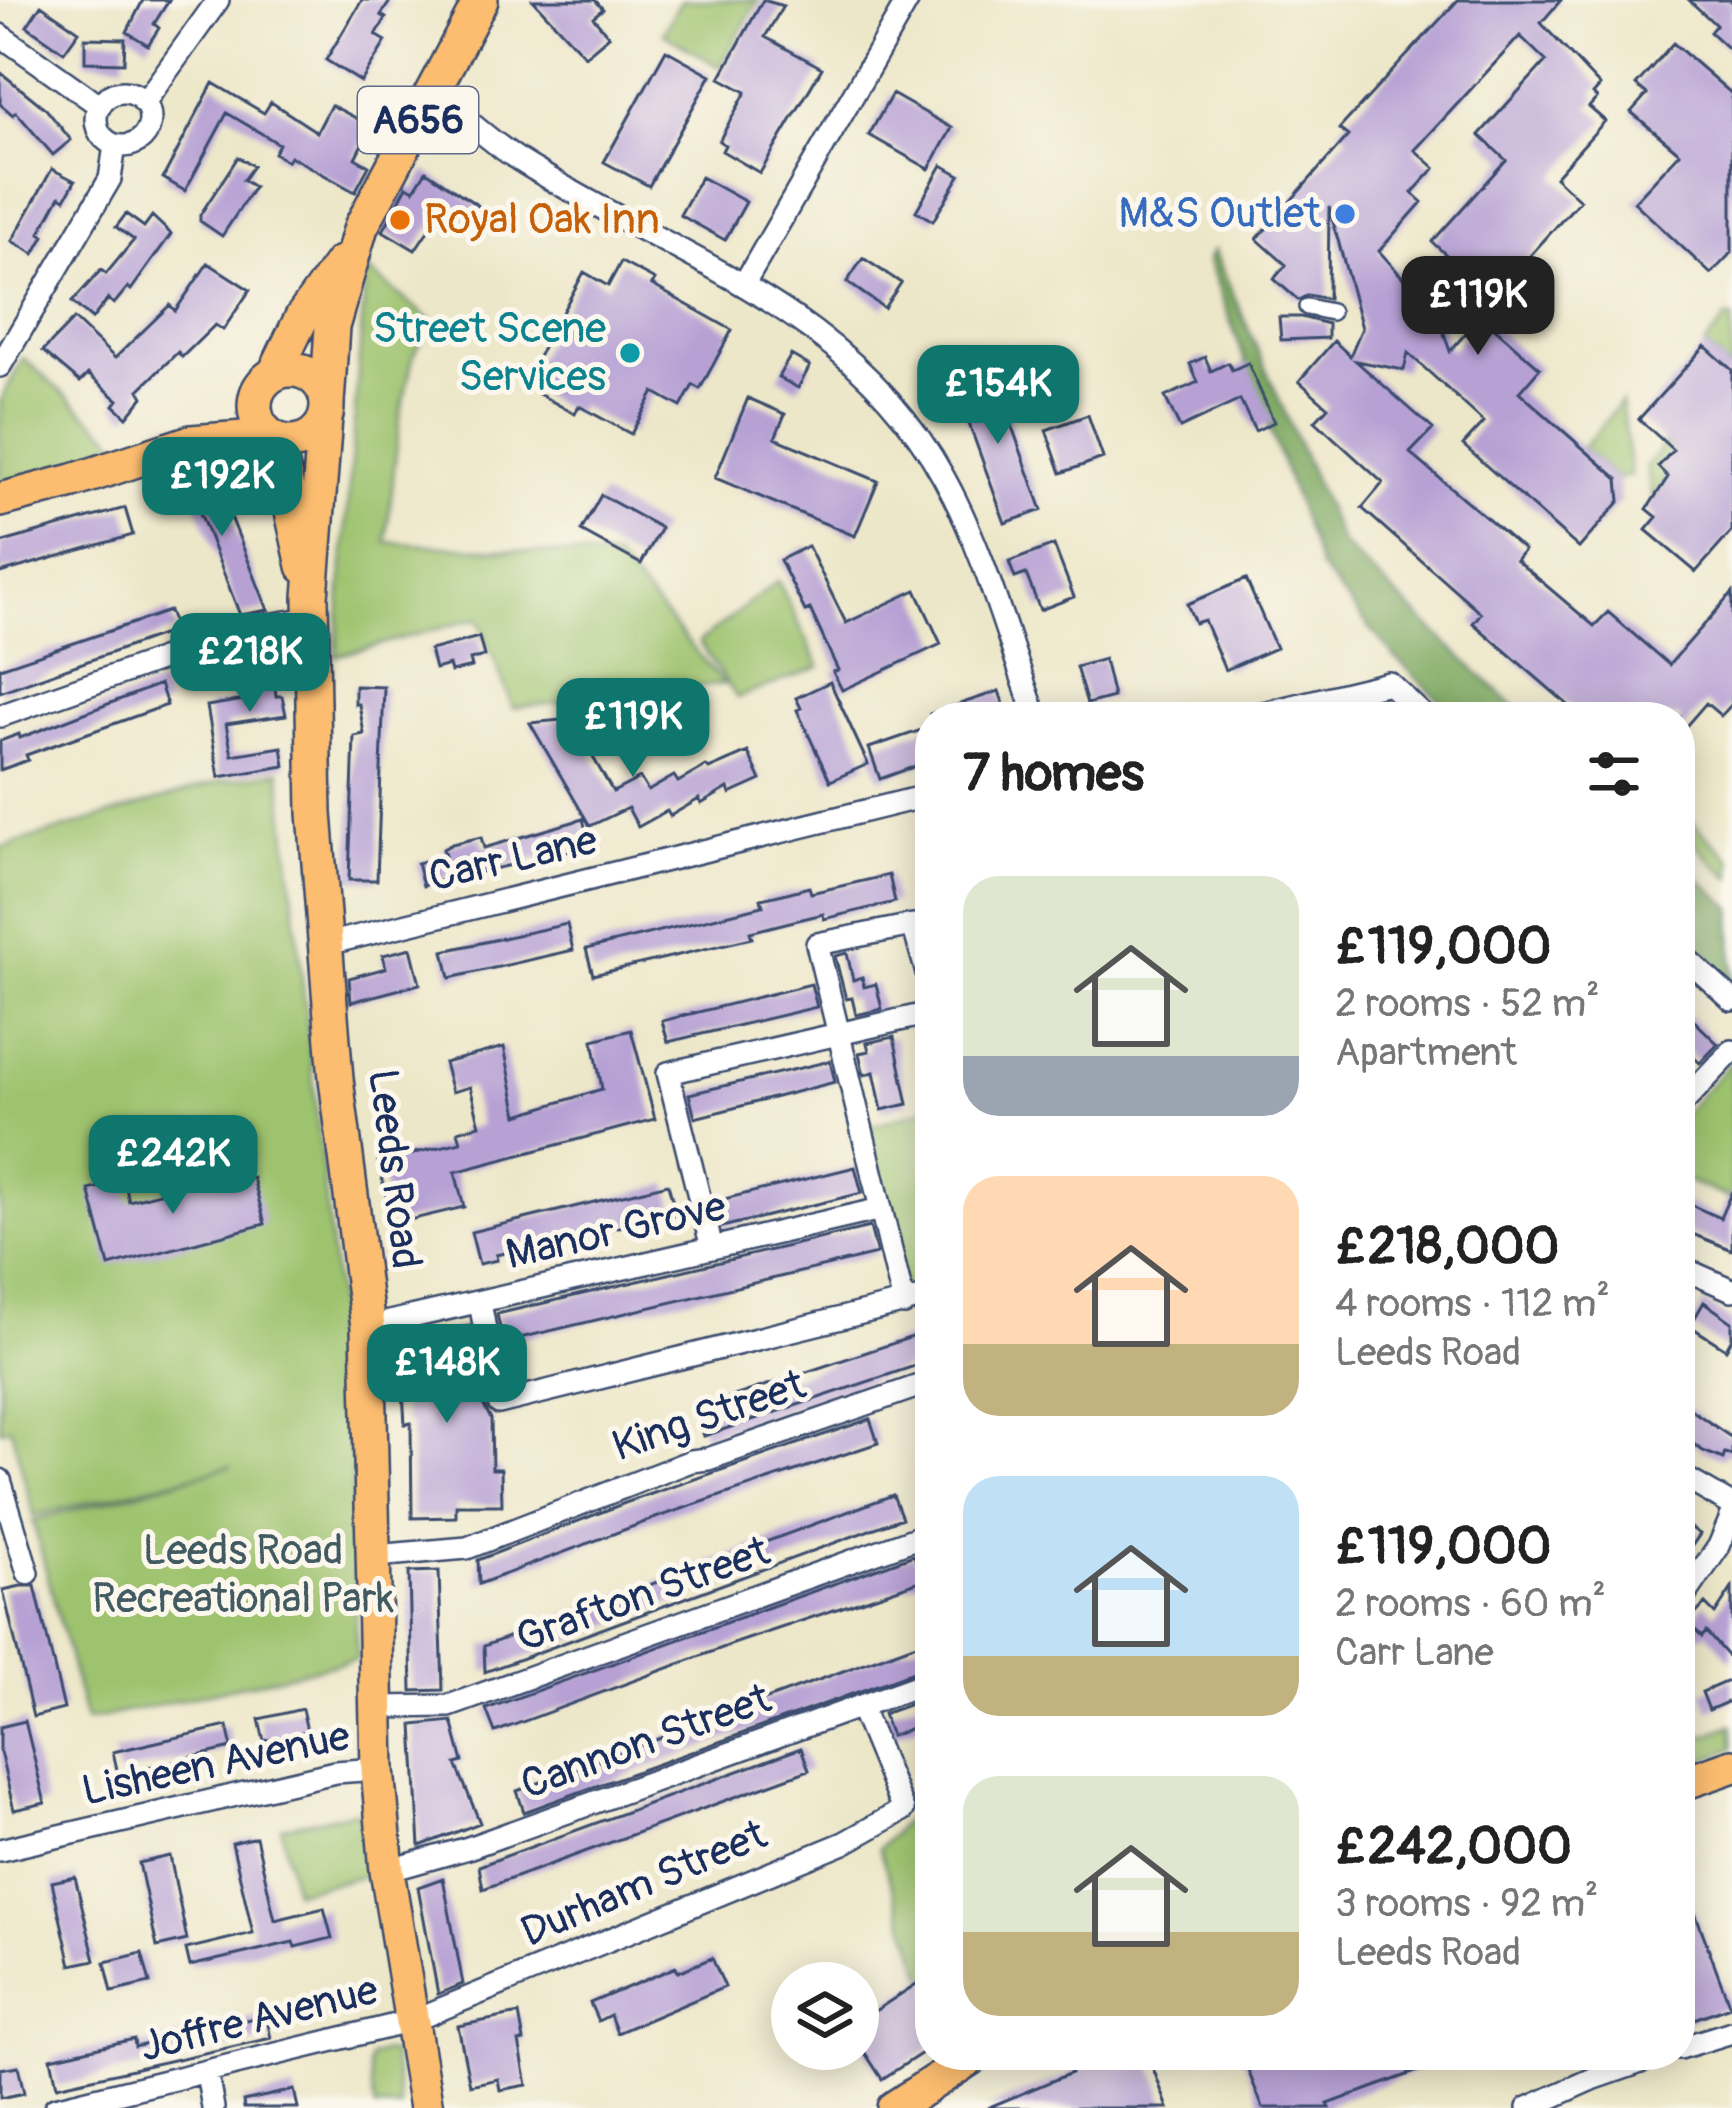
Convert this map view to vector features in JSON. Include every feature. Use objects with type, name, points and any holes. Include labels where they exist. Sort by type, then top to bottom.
[{"type":"main road","name":"A656","points":[[0,500],[191,442],[229,421],[266,383],[302,317],[356,242],[481,0]]},
{"type":"main road","name":"A656","points":[[326,411],[332,327],[356,242]]},
{"type":"main road","points":[[287,370],[310,374],[319,382],[326,411],[314,434],[305,439],[273,437],[256,414],[266,383],[287,370]]},
{"type":"main road","name":"Leeds Road","points":[[326,411],[311,608],[315,813],[323,945],[368,1327],[378,1769],[388,1871],[426,2108]]},
{"type":"main road","name":"A656","points":[[191,442],[273,437]]},
{"type":"main road","name":"Leeds Road","points":[[273,437],[311,608]]},
{"type":"main road","points":[[1695,1779],[1732,1766]]},
{"type":"main road","points":[[894,2108],[952,2070]]},
{"type":"street","points":[[144,103],[218,0]]},
{"type":"street","points":[[744,284],[908,0]]},
{"type":"street","points":[[0,35],[100,106]]},
{"type":"street","points":[[122,92],[144,103],[150,119],[145,135],[131,145],[115,145],[98,129],[100,106],[122,92]]},
{"type":"street","points":[[433,92],[518,160],[744,284],[822,334],[897,408],[943,476],[964,518],[1031,702]]},
{"type":"street","points":[[0,366],[110,179],[115,145]]},
{"type":"street","points":[[1307,308],[1331,312]]},
{"type":"street","points":[[0,716],[311,608]]},
{"type":"street","points":[[1314,702],[1389,683],[1409,702]]},
{"type":"street","name":"Carr Lane","points":[[323,945],[915,799]]},
{"type":"street","points":[[904,1304],[817,944],[913,925],[915,932]]},
{"type":"street","points":[[1695,967],[1732,1000]]},
{"type":"street","points":[[712,1248],[668,1073],[915,1016]]},
{"type":"street","points":[[1695,1090],[1732,1051]]},
{"type":"street","name":"Manor Grove","points":[[368,1327],[881,1209]]},
{"type":"street","points":[[1695,1274],[1732,1290]]},
{"type":"street","points":[[480,1303],[499,1403],[915,1301]]},
{"type":"street","name":"King Street","points":[[375,1556],[466,1548],[691,1461],[708,1460],[915,1387]]},
{"type":"street","points":[[0,1480],[28,1573]]},
{"type":"street","points":[[1695,1484],[1732,1505]]},
{"type":"street","points":[[1695,1581],[1719,1546],[1732,1515]]},
{"type":"street","name":"Grafton Street","points":[[378,1707],[449,1706],[915,1538]]},
{"type":"street","name":"Cannon Street","points":[[388,1871],[468,1848],[915,1686]]},
{"type":"street","name":"Durham Street","points":[[412,2021],[844,1843],[903,1810],[860,1706]]},
{"type":"street","name":"Lisheen Avenue","points":[[0,1850],[335,1772],[378,1769]]},
{"type":"street","name":"Joffre Avenue","points":[[55,2108],[412,2021]]},
{"type":"street","points":[[1695,2043],[1732,2032]]},
{"type":"street","points":[[1528,2108],[1618,2070]]},
{"type":"street","points":[[207,2073],[213,2108]]},
{"type":"green space","points":[[681,0],[758,0],[720,67],[663,33]]},
{"type":"green space","points":[[1214,250],[1342,544],[1509,702],[1442,702],[1392,654],[1320,568],[1208,259]]},
{"type":"green space","points":[[366,269],[434,322],[414,353],[400,417],[386,542],[615,558],[724,684],[513,708],[478,618],[336,656]]},
{"type":"green space","points":[[1726,318],[1732,318],[1732,370],[1705,346]]},
{"type":"green space","points":[[23,358],[124,447],[0,485],[0,402]]},
{"type":"green space","points":[[1621,402],[1631,475],[1618,479],[1583,448]]},
{"type":"green space","points":[[1665,443],[1674,450],[1668,477],[1653,498],[1646,467]]},
{"type":"green space","points":[[778,581],[820,667],[737,698],[699,642]]},
{"type":"green space","name":"Leeds Road Recreational Park","points":[[280,771],[351,1434],[357,1659],[86,1721],[33,1521],[232,1466],[34,1516],[11,1428],[0,1430],[0,848],[218,782]]},
{"type":"green space","points":[[1695,825],[1732,859],[1732,878],[1711,860],[1698,846]]},
{"type":"green space","points":[[1695,875],[1732,908],[1732,983],[1695,947]]},
{"type":"green space","points":[[1732,1061],[1732,1199],[1695,1184],[1695,1102]]},
{"type":"green space","points":[[915,1112],[915,1296],[906,1299],[867,1127]]},
{"type":"green space","points":[[1732,1725],[1732,1749],[1695,1763],[1695,1740]]},
{"type":"green space","points":[[359,1811],[372,1875],[294,1891],[281,1827]]},
{"type":"green space","points":[[915,1813],[915,1950],[879,1849]]},
{"type":"green space","points":[[392,2053],[400,2108],[375,2108],[368,2066],[370,2057]]},
{"type":"building","points":[[143,0],[169,0],[148,45],[127,32]]},
{"type":"building","points":[[362,0],[391,0],[376,35],[386,41],[361,82],[326,60]]},
{"type":"building","points":[[533,0],[595,0],[603,9],[593,17],[609,36],[585,56]]},
{"type":"building","points":[[763,0],[783,6],[765,37],[822,68],[760,173],[722,151],[725,145],[719,141],[746,92],[720,78]]},
{"type":"building","points":[[1458,0],[1561,0],[1541,23],[1600,86],[1589,107],[1605,121],[1555,177],[1580,200],[1493,297],[1432,242],[1506,160],[1479,135],[1546,61],[1520,36],[1415,150],[1435,168],[1412,193],[1422,202],[1379,251],[1404,279],[1445,294],[1440,322],[1450,351],[1481,316],[1540,368],[1519,392],[1618,479],[1620,501],[1579,548],[1463,445],[1484,422],[1408,353],[1404,370],[1356,361],[1433,429],[1410,453],[1524,550],[1516,560],[1594,626],[1608,612],[1669,665],[1732,593],[1732,704],[1721,716],[1706,703],[1695,716],[1695,702],[1565,702],[1473,623],[1481,613],[1362,508],[1383,483],[1315,421],[1328,407],[1299,381],[1334,341],[1350,356],[1362,328],[1329,207],[1328,299],[1308,295],[1298,300],[1274,279],[1286,265],[1257,239],[1348,136],[1339,129]]},
{"type":"building","points":[[1689,0],[1732,0],[1732,52],[1710,32],[1716,25]]},
{"type":"building","points":[[41,5],[79,31],[64,52],[27,26]]},
{"type":"building","points":[[85,38],[125,39],[124,63],[85,62]]},
{"type":"building","points":[[1673,43],[1732,94],[1732,252],[1711,274],[1634,202],[1680,153],[1631,112],[1647,94],[1636,85]]},
{"type":"building","points":[[666,50],[711,75],[649,186],[604,162]]},
{"type":"building","points":[[0,72],[46,109],[71,140],[53,155],[16,112],[13,115],[0,104]]},
{"type":"building","points":[[213,83],[264,113],[271,102],[317,132],[331,105],[371,126],[355,158],[369,166],[355,192],[290,156],[287,161],[274,153],[279,144],[227,113],[185,191],[163,178]]},
{"type":"building","points":[[892,94],[952,128],[929,169],[869,135]]},
{"type":"building","points":[[238,157],[253,166],[243,180],[254,187],[222,236],[200,221],[200,215]]},
{"type":"building","points":[[942,165],[960,175],[933,221],[916,211]]},
{"type":"building","points":[[52,169],[75,181],[65,199],[60,196],[34,254],[12,241]]},
{"type":"building","points":[[426,171],[495,217],[486,231],[446,204],[415,250],[383,231],[407,186],[414,190]]},
{"type":"building","points":[[701,177],[746,202],[725,240],[680,215]]},
{"type":"building","points":[[126,214],[144,227],[152,216],[171,234],[131,290],[128,287],[114,304],[108,299],[92,319],[72,302],[101,270],[106,274],[134,240],[116,227]]},
{"type":"building","points":[[863,258],[901,283],[884,308],[847,282]]},
{"type":"building","name":"Street Scene Services","points":[[621,262],[732,330],[700,389],[693,385],[681,407],[654,392],[631,434],[579,406],[575,414],[539,394],[543,385],[527,377],[584,272],[608,286]]},
{"type":"building","points":[[208,263],[250,290],[223,330],[215,325],[139,390],[143,397],[127,417],[114,405],[118,400],[88,374],[80,382],[43,351],[74,319],[115,358],[170,305],[175,311]]},
{"type":"building","points":[[1279,317],[1328,324],[1328,338],[1281,340]]},
{"type":"building","points":[[1705,346],[1732,370],[1732,531],[1696,572],[1646,530],[1657,517],[1647,509],[1668,477],[1658,467],[1673,450],[1639,419]]},
{"type":"building","points":[[791,355],[810,366],[798,388],[778,377]]},
{"type":"building","points":[[1205,357],[1211,371],[1228,363],[1232,370],[1248,363],[1274,422],[1255,431],[1240,400],[1180,428],[1165,397],[1198,382],[1190,364]]},
{"type":"building","points":[[992,371],[1042,510],[1005,523],[955,385]]},
{"type":"building","points":[[748,398],[785,414],[775,438],[878,481],[855,536],[715,478]]},
{"type":"building","points":[[1088,415],[1103,458],[1061,473],[1046,430]]},
{"type":"building","points":[[202,462],[214,506],[225,502],[268,610],[240,615],[193,495],[180,499],[172,470]]},
{"type":"building","points":[[601,495],[661,528],[641,564],[581,531]]},
{"type":"building","points":[[125,508],[133,535],[0,573],[0,543]]},
{"type":"building","points":[[1054,545],[1074,597],[1040,610],[1026,574],[1015,578],[1009,562]]},
{"type":"building","points":[[808,546],[846,623],[916,590],[941,644],[842,690],[833,672],[838,670],[810,609],[805,611],[780,560]]},
{"type":"building","points":[[1246,579],[1276,648],[1225,670],[1204,620],[1195,623],[1187,604]]},
{"type":"building","points":[[169,611],[176,630],[0,692],[0,668]]},
{"type":"building","points":[[479,637],[484,656],[470,660],[472,667],[451,672],[449,665],[435,669],[430,650]]},
{"type":"building","points":[[276,639],[284,663],[272,665],[276,696],[282,696],[286,715],[226,724],[232,755],[282,747],[285,766],[219,777],[207,706],[256,698],[248,645]]},
{"type":"building","points":[[1104,659],[1113,697],[1086,702],[1076,667]]},
{"type":"building","points":[[830,682],[868,764],[830,781],[797,710],[801,708],[796,698]]},
{"type":"building","points":[[160,684],[167,705],[26,755],[28,760],[0,770],[0,741],[19,734],[20,738]]},
{"type":"building","points":[[355,686],[384,687],[377,880],[349,880],[354,736],[364,734]]},
{"type":"building","points":[[999,691],[1003,702],[966,702]]},
{"type":"building","points":[[571,719],[613,792],[640,778],[648,791],[674,776],[678,782],[706,766],[709,769],[748,752],[761,780],[730,794],[728,788],[701,804],[699,799],[670,816],[667,811],[638,827],[628,808],[590,826],[530,723]]},
{"type":"building","points":[[915,732],[915,766],[880,779],[869,748]]},
{"type":"building","points":[[583,819],[588,839],[580,841],[582,848],[481,872],[480,865],[423,886],[417,863],[445,856],[443,849],[452,844],[481,837],[484,848]]},
{"type":"building","points":[[889,875],[895,902],[824,919],[823,914],[750,932],[752,938],[593,975],[586,949],[763,906],[761,899],[809,887],[811,893]]},
{"type":"building","points":[[567,924],[573,950],[450,978],[444,951]]},
{"type":"building","points":[[411,948],[420,984],[351,1002],[349,978],[386,968],[383,955]]},
{"type":"building","points":[[847,953],[853,980],[862,977],[864,987],[876,984],[882,1009],[856,1015],[852,998],[846,999],[835,956]]},
{"type":"building","points":[[811,984],[817,1007],[668,1042],[662,1021]]},
{"type":"building","points":[[1695,1022],[1718,1044],[1700,1063],[1695,1058]]},
{"type":"building","points":[[631,1030],[655,1119],[455,1172],[464,1207],[393,1224],[378,1162],[461,1142],[458,1131],[480,1125],[470,1087],[452,1092],[444,1063],[504,1047],[518,1115],[602,1089],[593,1040]]},
{"type":"building","points":[[894,1037],[908,1104],[882,1110],[874,1072],[864,1075],[859,1053],[869,1051],[867,1043]]},
{"type":"building","points":[[830,1061],[835,1082],[695,1118],[689,1094]]},
{"type":"building","points":[[855,1167],[862,1193],[722,1227],[716,1201]]},
{"type":"building","points":[[228,1175],[230,1184],[253,1178],[265,1224],[109,1266],[89,1190],[124,1180],[129,1201]]},
{"type":"building","points":[[668,1184],[676,1214],[496,1255],[497,1260],[479,1264],[471,1232]]},
{"type":"building","points":[[1732,1191],[1732,1250],[1695,1235],[1695,1207],[1720,1218]]},
{"type":"building","points":[[870,1227],[877,1254],[503,1342],[497,1314]]},
{"type":"building","points":[[1704,1302],[1732,1322],[1726,1349],[1695,1329],[1695,1317]]},
{"type":"building","points":[[469,1326],[484,1406],[491,1419],[492,1469],[501,1469],[502,1505],[456,1505],[456,1517],[412,1518],[411,1423],[405,1424],[400,1344]]},
{"type":"building","points":[[915,1336],[915,1366],[704,1436],[695,1409]]},
{"type":"building","points":[[1695,1412],[1732,1438],[1732,1456],[1725,1453],[1723,1459],[1695,1445]]},
{"type":"building","points":[[870,1419],[878,1443],[479,1584],[478,1560],[625,1503]]},
{"type":"building","points":[[893,1495],[902,1518],[485,1672],[484,1646]]},
{"type":"building","points":[[915,1558],[915,1583],[495,1732],[486,1709]]},
{"type":"building","points":[[439,1571],[443,1690],[412,1691],[409,1572]]},
{"type":"building","points":[[35,1586],[64,1709],[33,1717],[3,1590]]},
{"type":"building","points":[[1732,1588],[1732,1661],[1706,1632],[1702,1637],[1695,1630],[1695,1615],[1705,1604],[1715,1614]]},
{"type":"building","points":[[915,1645],[915,1671],[524,1812],[517,1791]]},
{"type":"building","points":[[1732,1679],[1732,1700],[1709,1710],[1702,1692]]},
{"type":"building","points":[[915,1702],[915,1727],[891,1736],[883,1714]]},
{"type":"building","points":[[302,1709],[307,1731],[264,1741],[259,1719]]},
{"type":"building","points":[[25,1721],[45,1803],[14,1810],[0,1752],[0,1727]]},
{"type":"building","points":[[452,1721],[463,1762],[456,1764],[480,1823],[420,1846],[413,1725]]},
{"type":"building","points":[[227,1726],[232,1748],[118,1774],[113,1752]]},
{"type":"building","points":[[801,1748],[809,1770],[483,1889],[479,1866]]},
{"type":"building","points":[[256,1837],[275,1920],[324,1908],[332,1938],[295,1947],[293,1942],[190,1966],[186,1949],[253,1933],[232,1843]]},
{"type":"building","points":[[170,1856],[187,1940],[157,1947],[139,1863]]},
{"type":"building","points":[[75,1877],[95,1960],[71,1965],[52,1882]]},
{"type":"building","points":[[443,1878],[463,1984],[438,1994],[418,1887]]},
{"type":"building","points":[[1695,1912],[1730,2006],[1695,2019]]},
{"type":"building","points":[[142,1953],[150,1983],[112,1992],[105,1962]]},
{"type":"building","points":[[712,1958],[725,1987],[617,2033],[610,2015],[598,2021],[590,2003],[676,1967],[678,1972]]},
{"type":"building","points":[[915,1985],[915,2058],[882,2079],[876,2070],[879,2008]]},
{"type":"building","points":[[519,2014],[527,2085],[500,2090],[498,2079],[470,2085],[458,2026]]},
{"type":"building","points":[[266,2015],[271,2038],[57,2086],[51,2058],[134,2039],[135,2047]]},
{"type":"building","points":[[18,2066],[24,2093],[0,2098],[0,2069]]},
{"type":"building","points":[[1154,2070],[1168,2108],[987,2108],[1071,2073]]},
{"type":"building","points":[[1248,2070],[1421,2070],[1328,2104],[1330,2108],[1263,2108]]},
{"type":"building","points":[[294,2090],[298,2108],[244,2108],[243,2101]]},
{"type":"place","name":"M&S Outlet","points":[[1345,214]]},
{"type":"place","name":"Royal Oak Inn","points":[[400,220]]},
{"type":"place","name":"Street Scene Services","points":[[630,353]]}]
